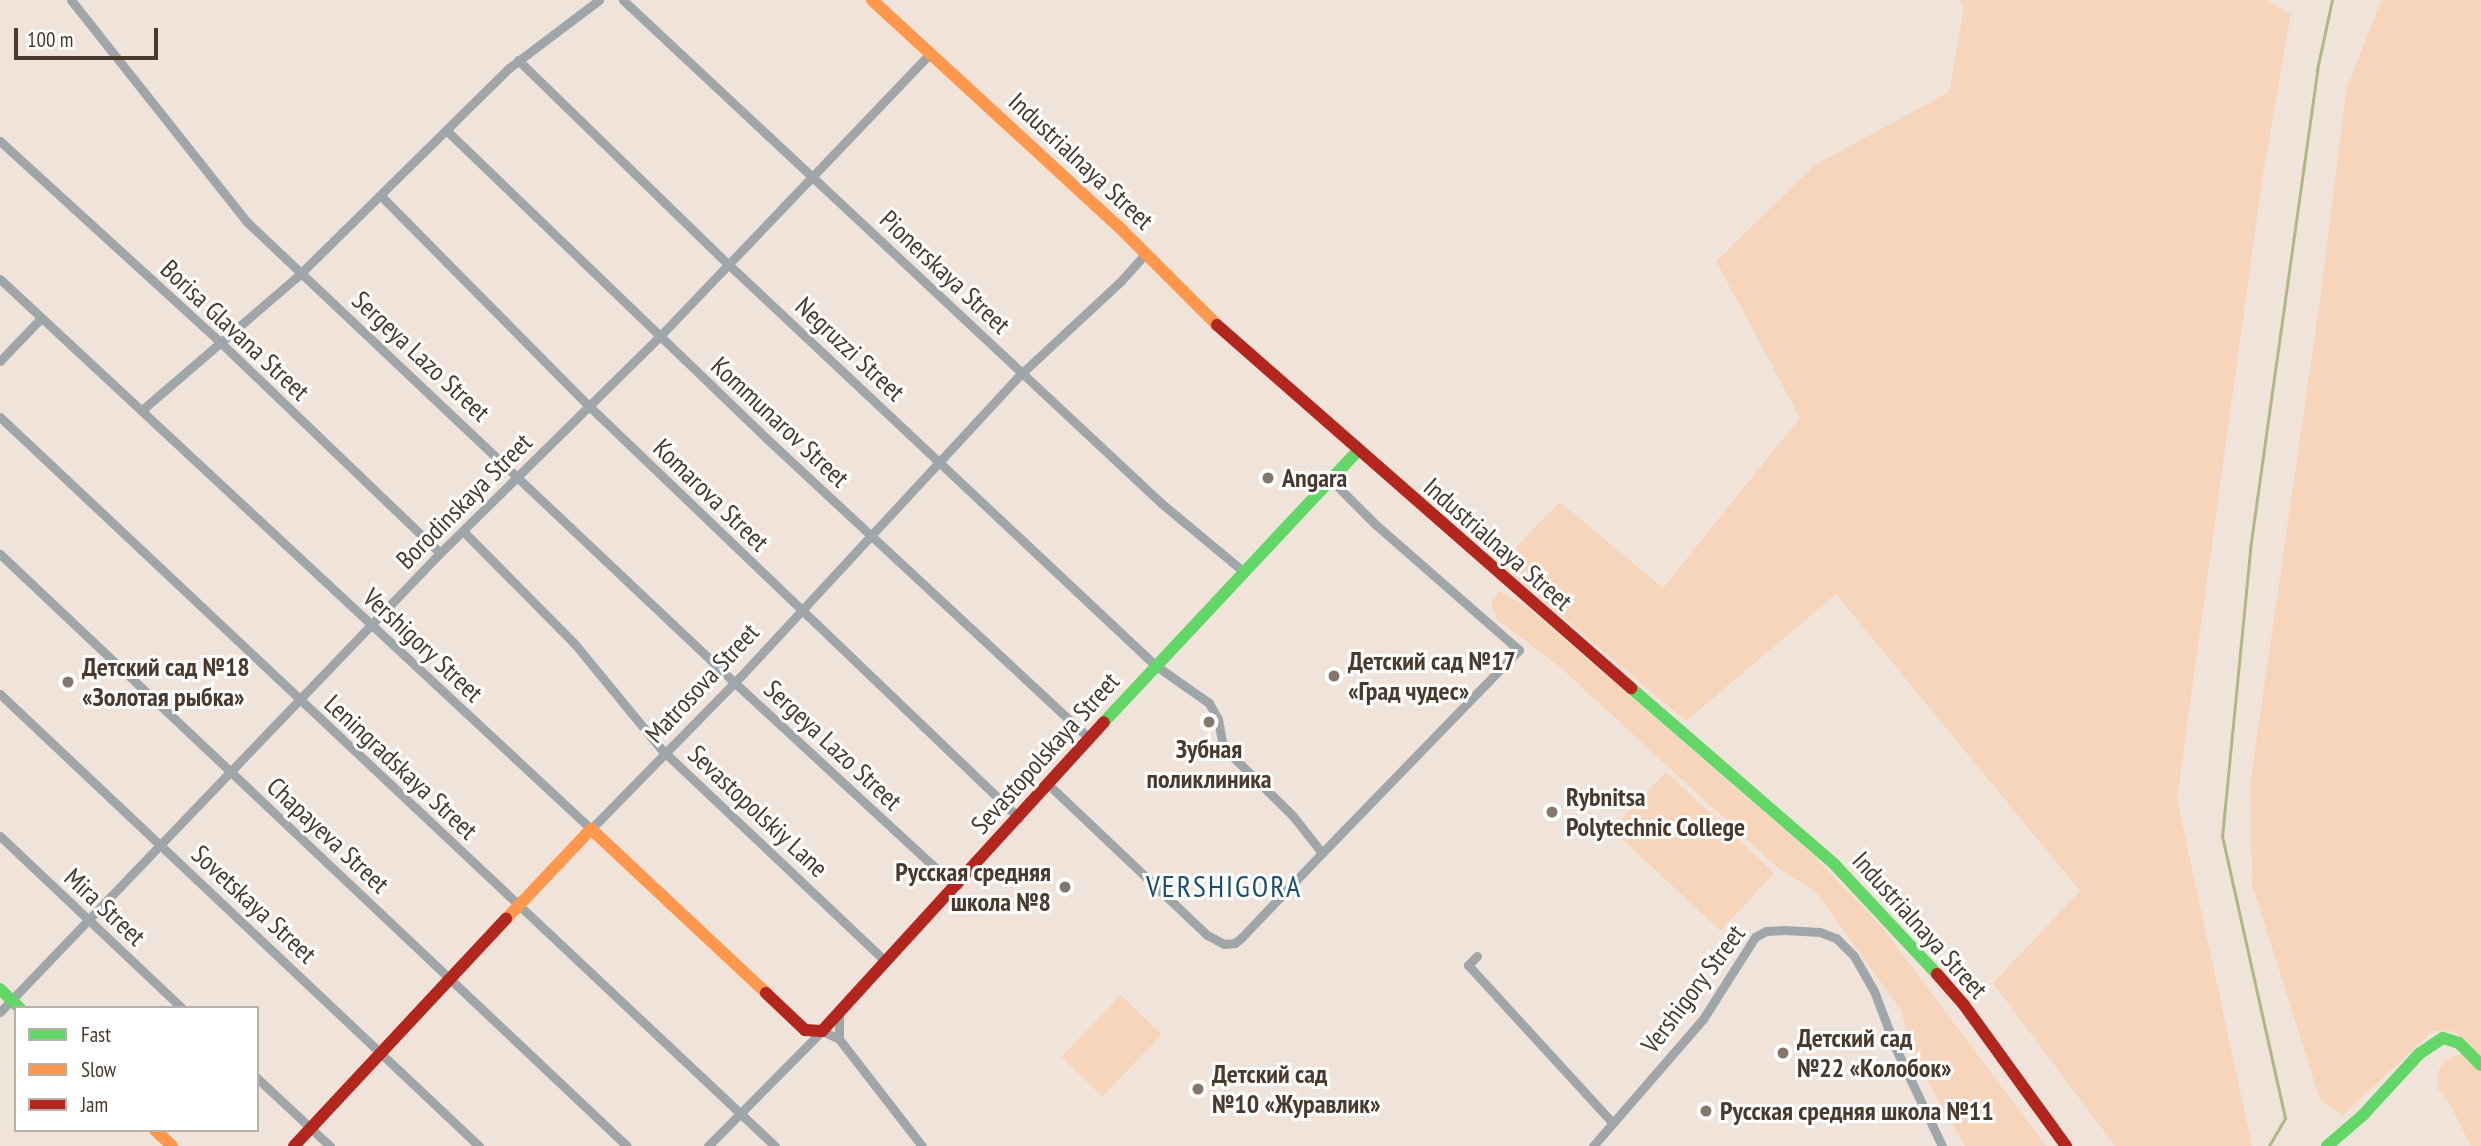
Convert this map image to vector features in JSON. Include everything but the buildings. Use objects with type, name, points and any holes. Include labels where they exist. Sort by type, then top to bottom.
[{"type":"street","name":"Sergeya Lazo Street","points":[[71,0],[247,222],[735,682],[946,878],[958,885]]},
{"type":"street","points":[[142,410],[301,273],[518,60],[599,0]]},
{"type":"street","name":"Pionerskaya Street","points":[[623,0],[1161,503],[1243,571]]},
{"type":"street","name":"Industrialnaya Street","points":[[872,0],[1146,253],[1239,347],[1835,865],[1905,937],[1964,1005],[2066,1146]]},
{"type":"street","name":"Borodinskaya Street","points":[[0,1012],[15,1004],[89,921],[440,553],[660,336],[930,53]]},
{"type":"street","name":"Negruzzi Street","points":[[518,60],[727,263],[1155,665],[1209,703],[1218,719],[1223,747],[1293,816],[1322,853]]},
{"type":"street","name":"Kommunarov Street","points":[[446,130],[871,537],[1090,739]]},
{"type":"street","name":"Borisa Glavana Street","points":[[0,141],[219,341],[440,553]]},
{"type":"street","name":"Komarova Street","points":[[381,197],[590,407],[1018,818]]},
{"type":"street","name":"Matrosova Street","points":[[294,1146],[518,905],[735,682],[1022,373],[1120,282],[1146,253]]},
{"type":"street","name":"Vershigory Street","points":[[0,279],[805,1030],[822,1031]]},
{"type":"street","points":[[0,361],[41,318]]},
{"type":"street","name":"Leningradskaya Street","points":[[0,417],[775,1146]]},
{"type":"street","name":"Sevastopolskaya Street","points":[[708,1146],[839,1015],[1155,665],[1358,451]]},
{"type":"street","points":[[1049,785],[1207,935],[1224,944],[1235,943],[1519,650],[1376,525],[1332,481]]},
{"type":"street","name":"Sevastopolskiy Lane","points":[[464,532],[574,643],[666,755],[886,962]]},
{"type":"street","name":"Chapayeva Street","points":[[0,554],[627,1146]]},
{"type":"street","name":"Sovetskaya Street","points":[[0,694],[479,1146]]},
{"type":"street","name":"Mira Street","points":[[0,836],[180,1006]]},
{"type":"street","name":"Vershigory Street","points":[[1592,1146],[1703,1019],[1755,937],[1766,931],[1804,930],[1836,939],[1847,947],[1863,970],[1896,1049],[1942,1146]]},
{"type":"street","points":[[1477,956],[1468,965],[1613,1123]]},
{"type":"street","points":[[0,989],[15,1004]]},
{"type":"street","points":[[839,1015],[839,1039]]},
{"type":"street","points":[[822,1031],[839,1039],[922,1146]]},
{"type":"street","points":[[2327,1146],[2363,1115],[2420,1054],[2443,1038],[2459,1043],[2481,1065]]},
{"type":"street","points":[[259,1080],[330,1146]]},
{"type":"street","points":[[157,1132],[172,1146]]},
{"type":"shaded area","points":[[1960,0],[2266,0],[2291,14],[2263,174],[2177,799],[2252,1146],[2115,1146],[1993,983],[2080,891],[1836,594],[1686,721],[1500,564],[1560,502],[1663,588],[1800,418],[1716,261],[1815,165],[1949,92],[1964,8]]},
{"type":"shaded area","points":[[2381,0],[2481,0],[2481,1058],[2466,1040],[2452,1031],[2433,1031],[2343,1115],[2320,1100],[2252,884],[2250,784],[2320,300],[2346,91]]},
{"type":"shaded area","points":[[1499,591],[1527,607],[1811,853],[1882,927],[2046,1146],[1965,1146],[1923,1073],[1908,1038],[1901,1010],[1815,891],[1779,869],[1561,668],[1498,620],[1491,603]]},
{"type":"shaded area","points":[[1666,772],[1774,873],[1720,931],[1612,830]]},
{"type":"shaded area","points":[[1121,995],[1162,1035],[1102,1096],[1061,1057]]},
{"type":"shaded area","points":[[2466,1054],[2481,1072],[2481,1146],[2471,1146],[2447,1099],[2437,1088],[2439,1069],[2444,1062],[2455,1055]]},
{"type":"waterway","points":[[2269,1146],[2285,1118],[2222,837],[2250,549],[2317,70],[2332,0]]},
{"type":"traffic: fast","points":[[1104,722],[1358,451]]},
{"type":"traffic: fast","points":[[1631,688],[1835,865],[1937,974]]},
{"type":"traffic: fast","points":[[0,989],[18,1006]]},
{"type":"traffic: fast","points":[[2327,1146],[2363,1115],[2419,1054],[2443,1038],[2459,1043],[2481,1065]]},
{"type":"traffic: slow","points":[[872,0],[1116,224],[1217,325]]},
{"type":"traffic: slow","points":[[506,919],[591,829],[766,993]]},
{"type":"traffic: slow","points":[[157,1132],[172,1146]]},
{"type":"traffic: jam","points":[[1217,325],[1631,688]]},
{"type":"traffic: jam","points":[[766,993],[805,1030],[822,1031],[1104,722]]},
{"type":"traffic: jam","points":[[294,1146],[506,919]]},
{"type":"traffic: jam","points":[[1937,974],[1964,1005],[2066,1146]]},
{"type":"place","name":"Angara","points":[[1268,478]]},
{"type":"place","name":"Детский сад №17 «Град чудес»","points":[[1334,676]]},
{"type":"place","name":"Детский сад №18 «Золотая рыбка»","points":[[68,682]]},
{"type":"place","name":"Зубная поликлиника","points":[[1209,722]]},
{"type":"place","name":"Rybnitsa Polytechnic College","points":[[1552,812]]},
{"type":"place","name":"Русская средняя школа №8","points":[[1065,887]]},
{"type":"place","name":"Детский сад №22 «Колобок»","points":[[1783,1053]]},
{"type":"place","name":"Детский сад №10 «Журавлик»","points":[[1198,1089]]},
{"type":"place","name":"Русская средняя школа №11","points":[[1706,1111]]},
{"type":"district","name":"VERSHIGORA","points":[[1224,886]]}]
